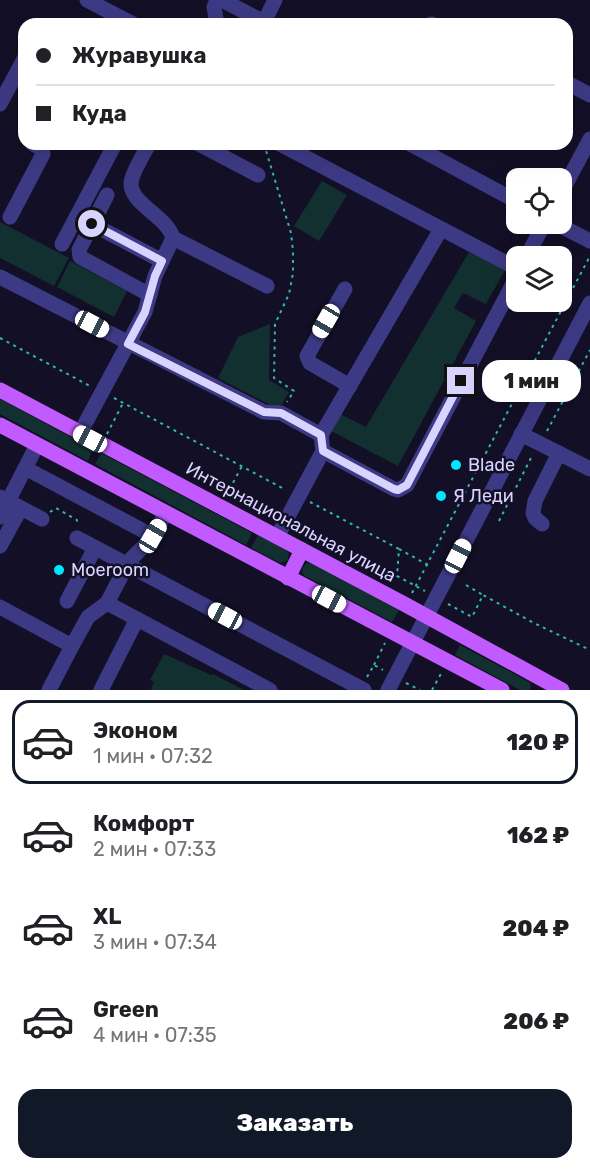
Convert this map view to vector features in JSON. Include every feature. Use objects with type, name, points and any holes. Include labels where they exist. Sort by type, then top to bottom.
[{"type":"main road","name":"Интернациональная улица","points":[[0,390],[406,604],[544,686],[562,690]]},
{"type":"main road","points":[[0,425],[502,690]]},
{"type":"main road","points":[[288,578],[302,550]]},
{"type":"street","points":[[87,0],[122,18]]},
{"type":"street","points":[[268,18],[275,0]]},
{"type":"street","points":[[213,2],[253,18]]},
{"type":"street","points":[[213,2],[216,18]]},
{"type":"street","points":[[0,104],[18,70]]},
{"type":"street","points":[[573,86],[590,95]]},
{"type":"street","points":[[572,173],[590,139]]},
{"type":"street","points":[[9,216],[43,154],[42,150]]},
{"type":"street","points":[[62,244],[112,150]]},
{"type":"street","points":[[80,433],[145,312],[155,276],[173,238],[167,225],[132,192],[131,182],[146,150]]},
{"type":"street","points":[[210,150],[258,175]]},
{"type":"street","points":[[291,150],[506,263]]},
{"type":"street","points":[[421,150],[506,196]]},
{"type":"street","points":[[92,187],[107,195],[132,192]]},
{"type":"street","points":[[107,195],[79,250],[80,257],[150,295]]},
{"type":"street","points":[[92,224],[162,261]]},
{"type":"street","points":[[277,537],[350,386],[441,230]]},
{"type":"street","points":[[572,232],[590,241]]},
{"type":"street","points":[[173,238],[267,286]]},
{"type":"street","points":[[0,277],[264,412],[281,413],[322,443],[398,490],[407,485],[506,297]]},
{"type":"street","points":[[345,289],[307,356],[310,363],[350,386]]},
{"type":"street","points":[[388,690],[590,303]]},
{"type":"street","points":[[521,434],[590,469]]},
{"type":"street","points":[[0,517],[10,502],[37,445]]},
{"type":"street","points":[[542,524],[535,518],[533,507],[559,453]]},
{"type":"street","points":[[25,468],[153,536]]},
{"type":"street","points":[[10,502],[42,519]]},
{"type":"street","points":[[0,546],[10,502]]},
{"type":"street","points":[[49,690],[88,616],[106,603],[127,565],[153,536],[166,513]]},
{"type":"street","points":[[77,538],[364,690]]},
{"type":"street","points":[[67,601],[95,548]]},
{"type":"street","points":[[106,603],[270,690]]},
{"type":"street","points":[[0,607],[72,646]]},
{"type":"street","points":[[101,690],[137,619]]},
{"type":"path","points":[[266,150],[291,232],[293,251],[293,273],[289,294],[275,324],[274,378],[294,391],[281,413]]},
{"type":"path","points":[[406,604],[590,256]]},
{"type":"path","points":[[0,338],[298,496]]},
{"type":"path","points":[[101,444],[123,403]]},
{"type":"path","points":[[399,549],[428,565]]},
{"type":"path","points":[[466,585],[483,595]]},
{"type":"path","points":[[374,664],[392,632]]},
{"type":"green space","points":[[322,181],[347,195],[319,241],[294,226]]},
{"type":"green space","points":[[0,222],[69,258],[54,286],[0,258]]},
{"type":"green space","points":[[469,252],[505,270],[486,304],[463,293],[454,308],[476,321],[398,466],[331,431],[340,414],[366,427]]},
{"type":"green space","points":[[70,261],[127,291],[114,317],[57,287]]},
{"type":"green space","points":[[270,324],[269,380],[289,392],[281,406],[276,408],[218,378],[238,337]]},
{"type":"green space","points":[[0,399],[93,449],[88,461],[0,414]]},
{"type":"green space","points":[[101,453],[252,533],[246,545],[95,464]]},
{"type":"green space","points":[[258,535],[286,550],[289,554],[287,561],[280,563],[251,548]]},
{"type":"green space","points":[[308,563],[399,610],[392,622],[305,576],[302,570]]},
{"type":"green space","points":[[460,645],[529,682],[530,690],[520,690],[455,655]]},
{"type":"green space","points":[[164,654],[213,674],[244,690],[151,690],[154,682],[150,680]]},
{"type":"place","name":"Blade","points":[[456,465]]},
{"type":"place","name":"Я Леди","points":[[441,496]]},
{"type":"place","name":"Moeroom","points":[[59,570]]},
{"type":"route","points":[[92,224],[162,261],[155,276],[145,312],[128,344],[264,412],[281,413],[321,435],[323,451],[394,489],[398,490],[407,485],[461,381]]}]
